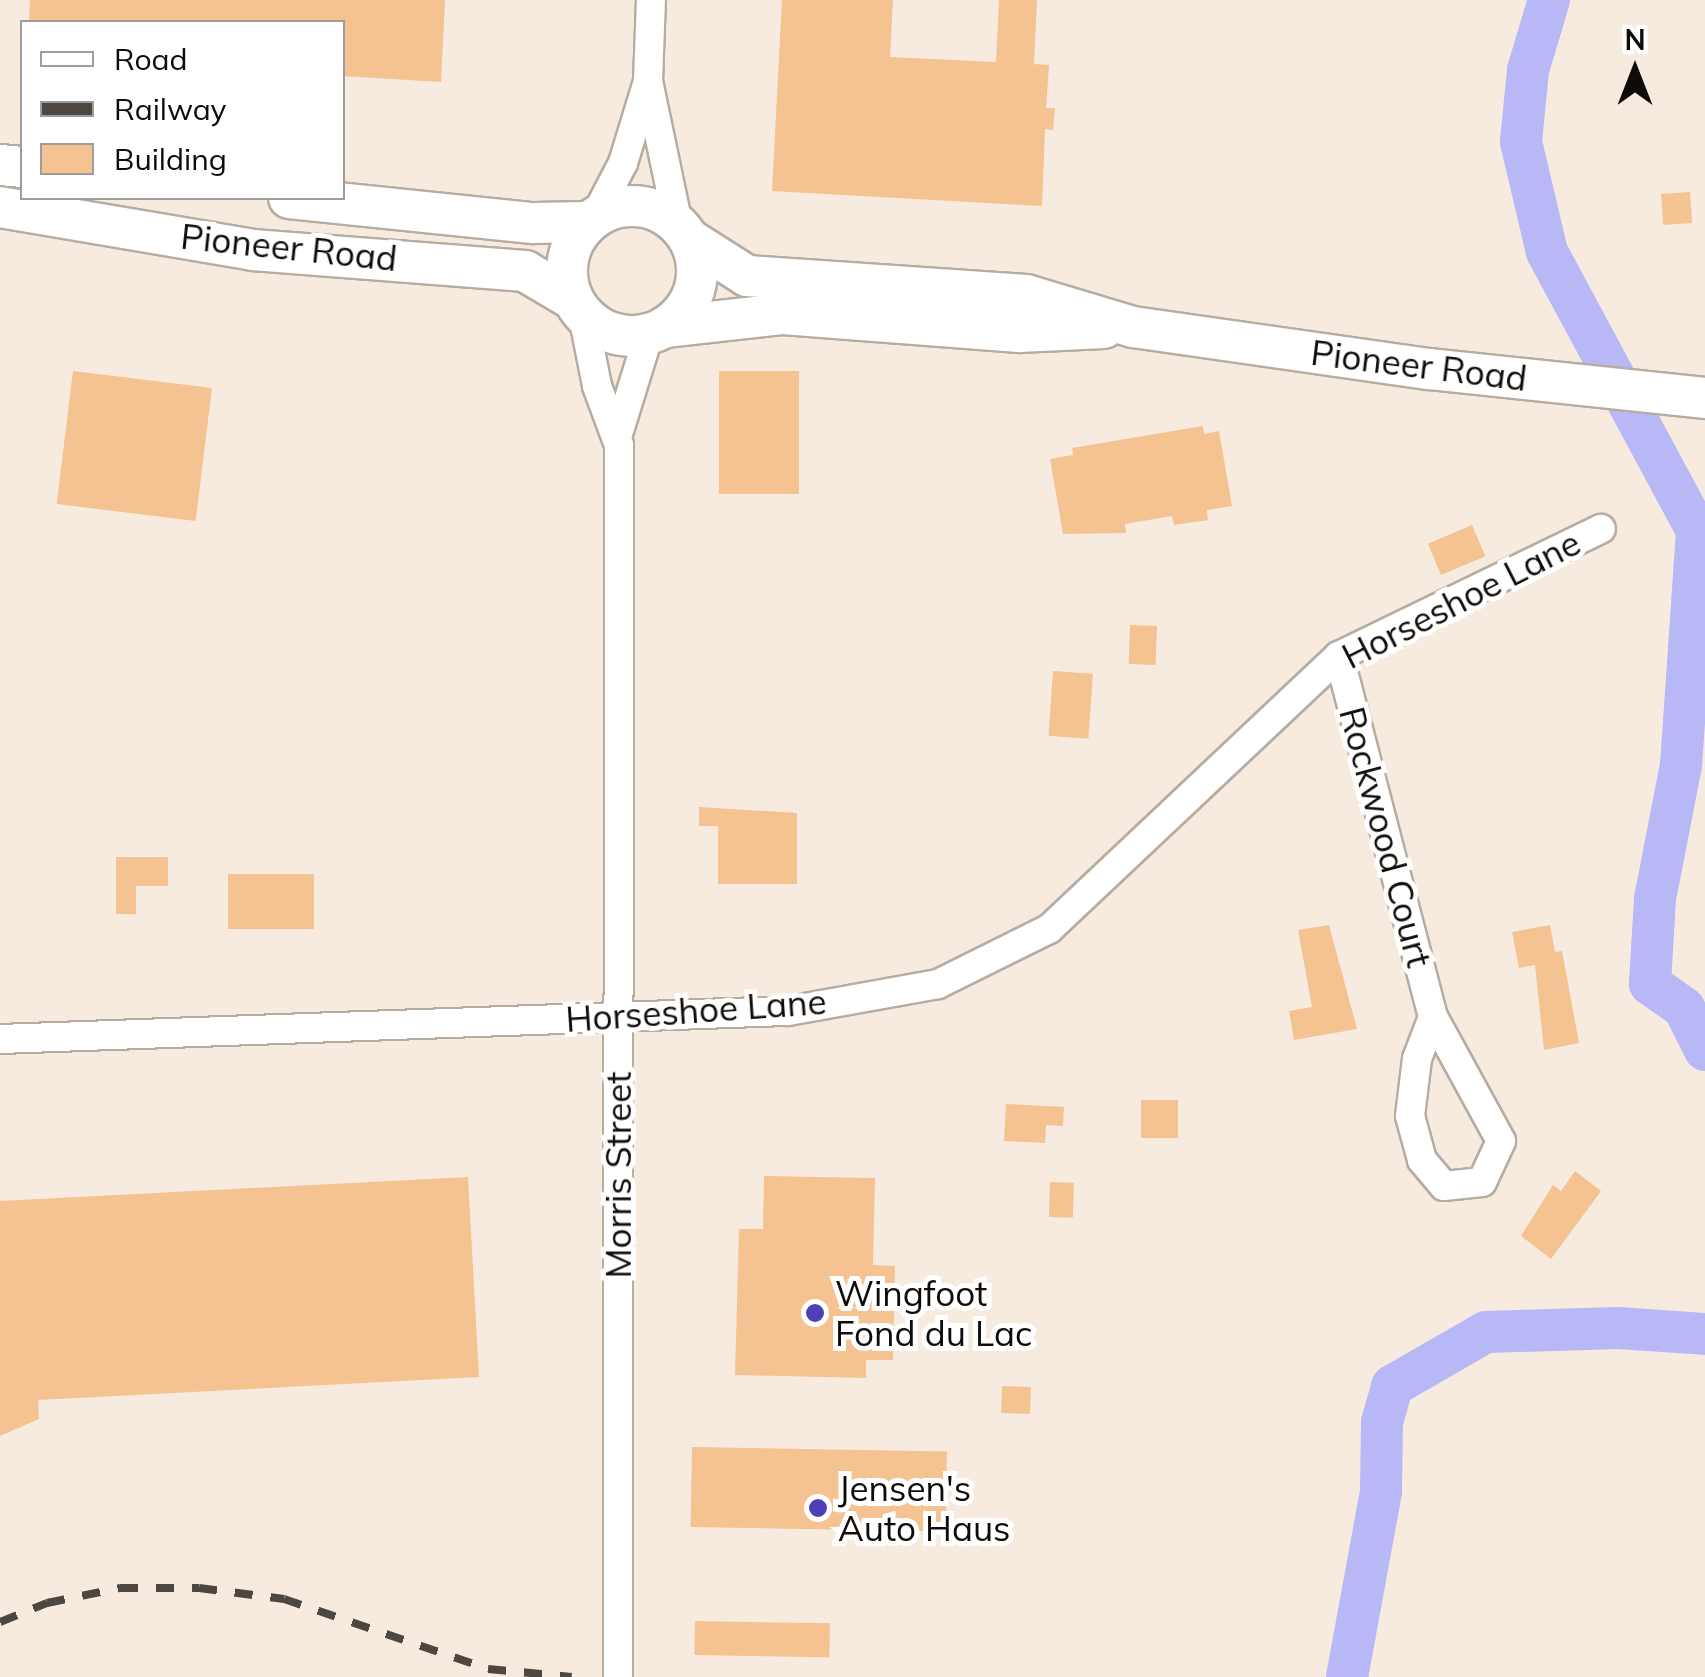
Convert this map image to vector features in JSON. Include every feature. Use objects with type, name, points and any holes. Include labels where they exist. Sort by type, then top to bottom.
[{"type":"main road","name":"Pioneer Road","points":[[309,200],[533,223],[592,219]]},
{"type":"main road","points":[[630,205],[684,232],[697,278],[680,314],[657,330],[618,334],[578,307],[567,258],[592,219],[630,205]]},
{"type":"main road","name":"Pioneer Road","points":[[0,206],[252,250],[524,271],[578,307]]},
{"type":"main road","name":"Pioneer Road","points":[[684,232],[747,276],[1026,294],[1133,327]]},
{"type":"main road","name":"Pioneer Road","points":[[657,330],[783,314],[1019,332],[1133,327],[1691,396]]},
{"type":"street","points":[[592,219],[623,163],[648,80],[652,0]]},
{"type":"street","points":[[648,80],[684,232]]},
{"type":"street","name":"Morris Street","points":[[578,307],[597,386],[618,434]]},
{"type":"street","name":"Morris Street","points":[[618,1677],[618,434],[657,330]]},
{"type":"street","name":"Horseshoe Lane","points":[[0,1039],[788,1011],[938,984],[1048,929],[1339,656],[1601,529]]},
{"type":"street","name":"Rockwood Court","points":[[1339,656],[1433,1018],[1501,1141],[1482,1182],[1444,1186],[1422,1160],[1410,1116],[1416,1059],[1433,1018]]},
{"type":"building","points":[[30,0],[445,0],[441,82],[345,76],[345,20],[29,20]]},
{"type":"building","points":[[782,0],[893,0],[890,57],[996,62],[999,0],[1037,0],[1034,64],[1049,65],[1046,108],[1055,108],[1053,130],[1045,129],[1042,206],[772,191]]},
{"type":"building","points":[[1690,192],[1692,223],[1663,225],[1661,194]]},
{"type":"building","points":[[73,371],[212,388],[196,521],[57,504]]},
{"type":"building","points":[[719,371],[799,371],[799,494],[719,494]]},
{"type":"building","points":[[1203,426],[1204,434],[1219,431],[1232,506],[1207,510],[1208,520],[1174,525],[1172,516],[1125,524],[1126,533],[1063,534],[1050,459],[1073,455],[1072,448]]},
{"type":"building","points":[[1472,525],[1485,556],[1441,575],[1428,544]]},
{"type":"building","points":[[1130,625],[1157,626],[1156,665],[1129,664]]},
{"type":"building","points":[[1053,671],[1093,674],[1088,739],[1048,736]]},
{"type":"building","points":[[699,807],[797,813],[797,884],[718,884],[718,826],[699,826]]},
{"type":"building","points":[[116,857],[168,857],[168,886],[136,886],[136,914],[116,914]]},
{"type":"building","points":[[228,874],[314,874],[314,929],[228,929]]},
{"type":"building","points":[[1329,925],[1357,1029],[1294,1040],[1289,1011],[1312,1007],[1298,930]]},
{"type":"building","points":[[1550,925],[1555,952],[1562,951],[1579,1043],[1544,1050],[1535,965],[1519,968],[1512,932]]},
{"type":"building","points":[[1141,1100],[1178,1100],[1178,1138],[1141,1138]]},
{"type":"building","points":[[1006,1104],[1064,1107],[1063,1126],[1046,1125],[1045,1143],[1004,1141]]},
{"type":"building","points":[[1575,1171],[1601,1191],[1551,1259],[1521,1236],[1553,1185],[1561,1191]]},
{"type":"building","name":"Wingfoot Fond du Lac","points":[[764,1176],[875,1178],[873,1265],[895,1266],[893,1360],[866,1360],[866,1378],[735,1375],[739,1229],[763,1229]]},
{"type":"building","points":[[468,1177],[479,1377],[38,1400],[39,1419],[0,1436],[0,1201]]},
{"type":"building","points":[[1050,1182],[1074,1183],[1073,1218],[1049,1217]]},
{"type":"building","points":[[1002,1386],[1031,1387],[1030,1414],[1001,1413]]},
{"type":"building","points":[[692,1447],[947,1451],[946,1531],[691,1527]]},
{"type":"building","points":[[695,1621],[830,1623],[829,1657],[694,1655]]},
{"type":"waterway","points":[[1549,0],[1528,70],[1521,142],[1547,252],[1697,531],[1681,765],[1655,899],[1650,984],[1684,1008],[1705,1050]]},
{"type":"waterway","points":[[1347,1677],[1381,1491],[1382,1422],[1392,1386],[1486,1332],[1618,1328],[1705,1334]]},
{"type":"railway","points":[[0,1622],[47,1603],[120,1588],[199,1588],[284,1599],[488,1669],[572,1677]]},
{"type":"place","name":"Wingfoot Fond du Lac","points":[[815,1313]]},
{"type":"place","name":"Jensen's Auto Haus","points":[[818,1508]]}]
